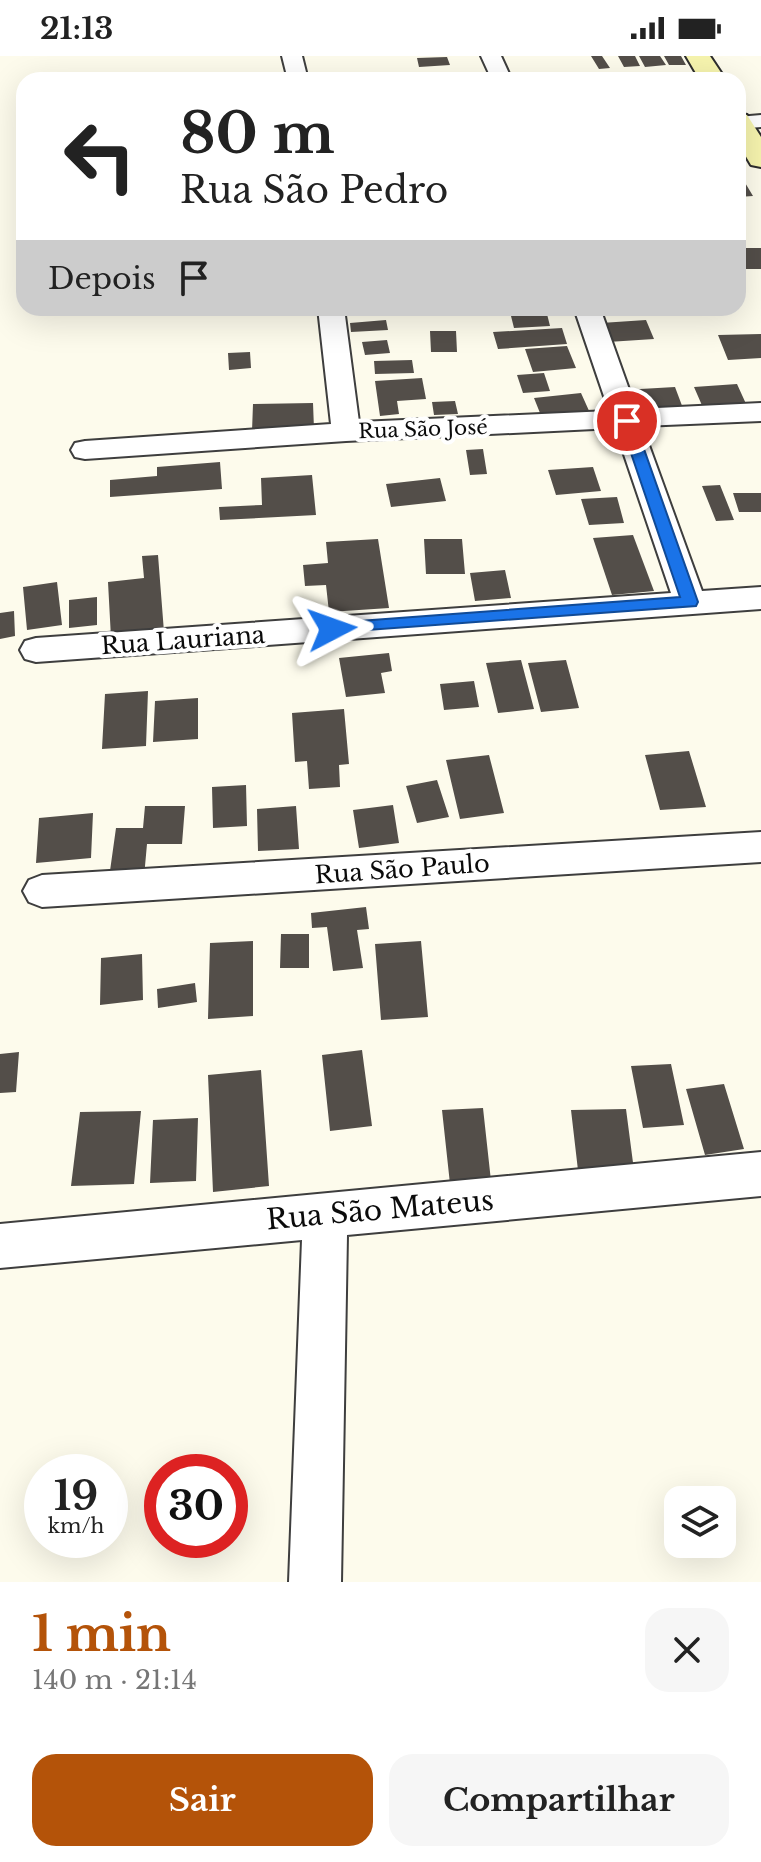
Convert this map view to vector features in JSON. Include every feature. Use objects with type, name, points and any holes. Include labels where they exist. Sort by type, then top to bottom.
[{"type":"street","points":[[746,122],[761,159]]},
{"type":"street","points":[[332,316],[346,432]]},
{"type":"street","points":[[590,316],[690,602]]},
{"type":"street","name":"Rua São José","points":[[85,450],[346,432],[627,421],[761,412]]},
{"type":"street","name":"Rua Lauriana","points":[[36,650],[761,598]]},
{"type":"street","name":"Rua São Paulo","points":[[42,891],[761,847]]},
{"type":"street","name":"Rua São Mateus","points":[[0,1246],[761,1174]]},
{"type":"street","points":[[315,1582],[325,1215]]},
{"type":"building","points":[[591,56],[602,56],[610,68],[599,69]]},
{"type":"building","points":[[618,56],[635,56],[640,66],[624,67]]},
{"type":"building","points":[[639,56],[660,56],[666,65],[645,67]]},
{"type":"building","points":[[664,56],[681,56],[686,65],[669,65]]},
{"type":"building","points":[[447,57],[450,65],[419,67],[417,58]]},
{"type":"building","points":[[746,184],[753,196],[746,196]]},
{"type":"building","points":[[746,248],[761,248],[761,269],[746,269]]},
{"type":"building","points":[[511,316],[548,316],[550,326],[514,328]]},
{"type":"building","points":[[386,320],[388,330],[351,332],[350,323]]},
{"type":"building","points":[[646,320],[654,339],[608,342],[601,323]]},
{"type":"building","points":[[562,328],[567,344],[498,349],[493,332]]},
{"type":"building","points":[[430,331],[456,331],[457,352],[431,352]]},
{"type":"building","points":[[761,334],[761,358],[728,360],[718,335]]},
{"type":"building","points":[[387,340],[390,353],[365,355],[362,342]]},
{"type":"building","points":[[567,346],[576,368],[533,372],[525,349]]},
{"type":"building","points":[[250,352],[251,368],[229,370],[228,353]]},
{"type":"building","points":[[412,360],[414,373],[375,374],[374,361]]},
{"type":"building","points":[[544,373],[550,391],[523,393],[517,375]]},
{"type":"building","points":[[422,378],[426,399],[397,401],[399,414],[380,416],[375,381]]},
{"type":"building","points":[[737,384],[747,406],[704,410],[694,387]]},
{"type":"building","points":[[675,387],[684,411],[631,414],[623,390]]},
{"type":"building","points":[[581,393],[590,413],[542,418],[534,398]]},
{"type":"building","points":[[455,401],[458,414],[434,415],[432,402]]},
{"type":"building","points":[[313,403],[314,429],[252,431],[253,404]]},
{"type":"building","points":[[483,449],[487,474],[470,475],[466,450]]},
{"type":"building","points":[[220,462],[222,489],[110,497],[110,480],[157,476],[157,467]]},
{"type":"building","points":[[593,467],[601,491],[556,495],[548,470]]},
{"type":"building","points":[[312,475],[316,515],[220,520],[219,507],[262,505],[261,478]]},
{"type":"building","points":[[440,478],[446,501],[391,507],[386,484]]},
{"type":"building","points":[[720,485],[734,520],[716,521],[702,486]]},
{"type":"building","points":[[733,493],[761,493],[761,512],[739,512]]},
{"type":"building","points":[[617,497],[624,523],[589,525],[581,499]]},
{"type":"building","points":[[633,535],[654,591],[612,595],[593,538]]},
{"type":"building","points":[[378,539],[389,608],[329,612],[326,585],[305,586],[303,565],[328,563],[326,542]]},
{"type":"building","points":[[424,539],[462,539],[465,574],[426,574]]},
{"type":"building","points":[[158,555],[164,632],[111,638],[108,582],[144,578],[142,556]]},
{"type":"building","points":[[505,570],[511,598],[475,601],[470,573]]},
{"type":"building","points":[[57,582],[62,625],[27,630],[23,587]]},
{"type":"building","points":[[97,597],[97,625],[69,628],[69,600]]},
{"type":"building","points":[[14,611],[15,636],[0,639],[0,613]]},
{"type":"building","points":[[389,653],[392,671],[381,673],[385,693],[346,697],[339,658]]},
{"type":"building","points":[[521,660],[534,709],[498,713],[486,663]]},
{"type":"building","points":[[566,660],[579,708],[541,712],[528,663]]},
{"type":"building","points":[[474,681],[479,707],[444,710],[440,684]]},
{"type":"building","points":[[148,691],[146,746],[102,749],[105,694]]},
{"type":"building","points":[[198,698],[198,739],[153,742],[155,701]]},
{"type":"building","points":[[344,709],[349,764],[339,765],[340,787],[309,789],[307,761],[295,762],[292,713]]},
{"type":"building","points":[[689,751],[706,807],[660,810],[645,755]]},
{"type":"building","points":[[489,755],[504,813],[460,819],[446,760]]},
{"type":"building","points":[[437,780],[449,817],[417,823],[406,786]]},
{"type":"building","points":[[246,785],[247,826],[213,828],[212,787]]},
{"type":"building","points":[[393,805],[399,843],[359,848],[353,810]]},
{"type":"building","points":[[145,806],[185,806],[182,844],[147,844],[144,877],[109,878],[116,828],[143,828]]},
{"type":"building","points":[[296,806],[299,849],[258,851],[257,809]]},
{"type":"building","points":[[93,813],[91,858],[36,863],[39,818]]},
{"type":"building","points":[[366,907],[369,929],[357,930],[363,968],[333,971],[327,927],[312,928],[311,913]]},
{"type":"building","points":[[281,934],[309,934],[309,968],[280,968]]},
{"type":"building","points":[[253,941],[253,1016],[208,1019],[210,943]]},
{"type":"building","points":[[421,941],[428,1017],[381,1020],[375,944]]},
{"type":"building","points":[[142,954],[143,1000],[100,1005],[101,958]]},
{"type":"building","points":[[195,983],[197,1002],[158,1008],[157,989]]},
{"type":"building","points":[[362,1050],[372,1126],[330,1131],[322,1055]]},
{"type":"building","points":[[19,1052],[16,1092],[0,1093],[0,1054]]},
{"type":"building","points":[[671,1064],[684,1125],[643,1128],[631,1066]]},
{"type":"building","points":[[261,1070],[269,1186],[213,1192],[208,1075]]},
{"type":"building","points":[[724,1084],[744,1149],[705,1155],[686,1089]]},
{"type":"building","points":[[483,1108],[491,1181],[450,1184],[442,1110]]},
{"type":"building","points":[[626,1109],[635,1178],[579,1179],[571,1110]]},
{"type":"building","points":[[141,1111],[134,1184],[71,1186],[80,1112]]},
{"type":"building","points":[[198,1118],[196,1181],[150,1183],[153,1120]]},
{"type":"route","points":[[332,629],[690,602],[627,421]]}]
